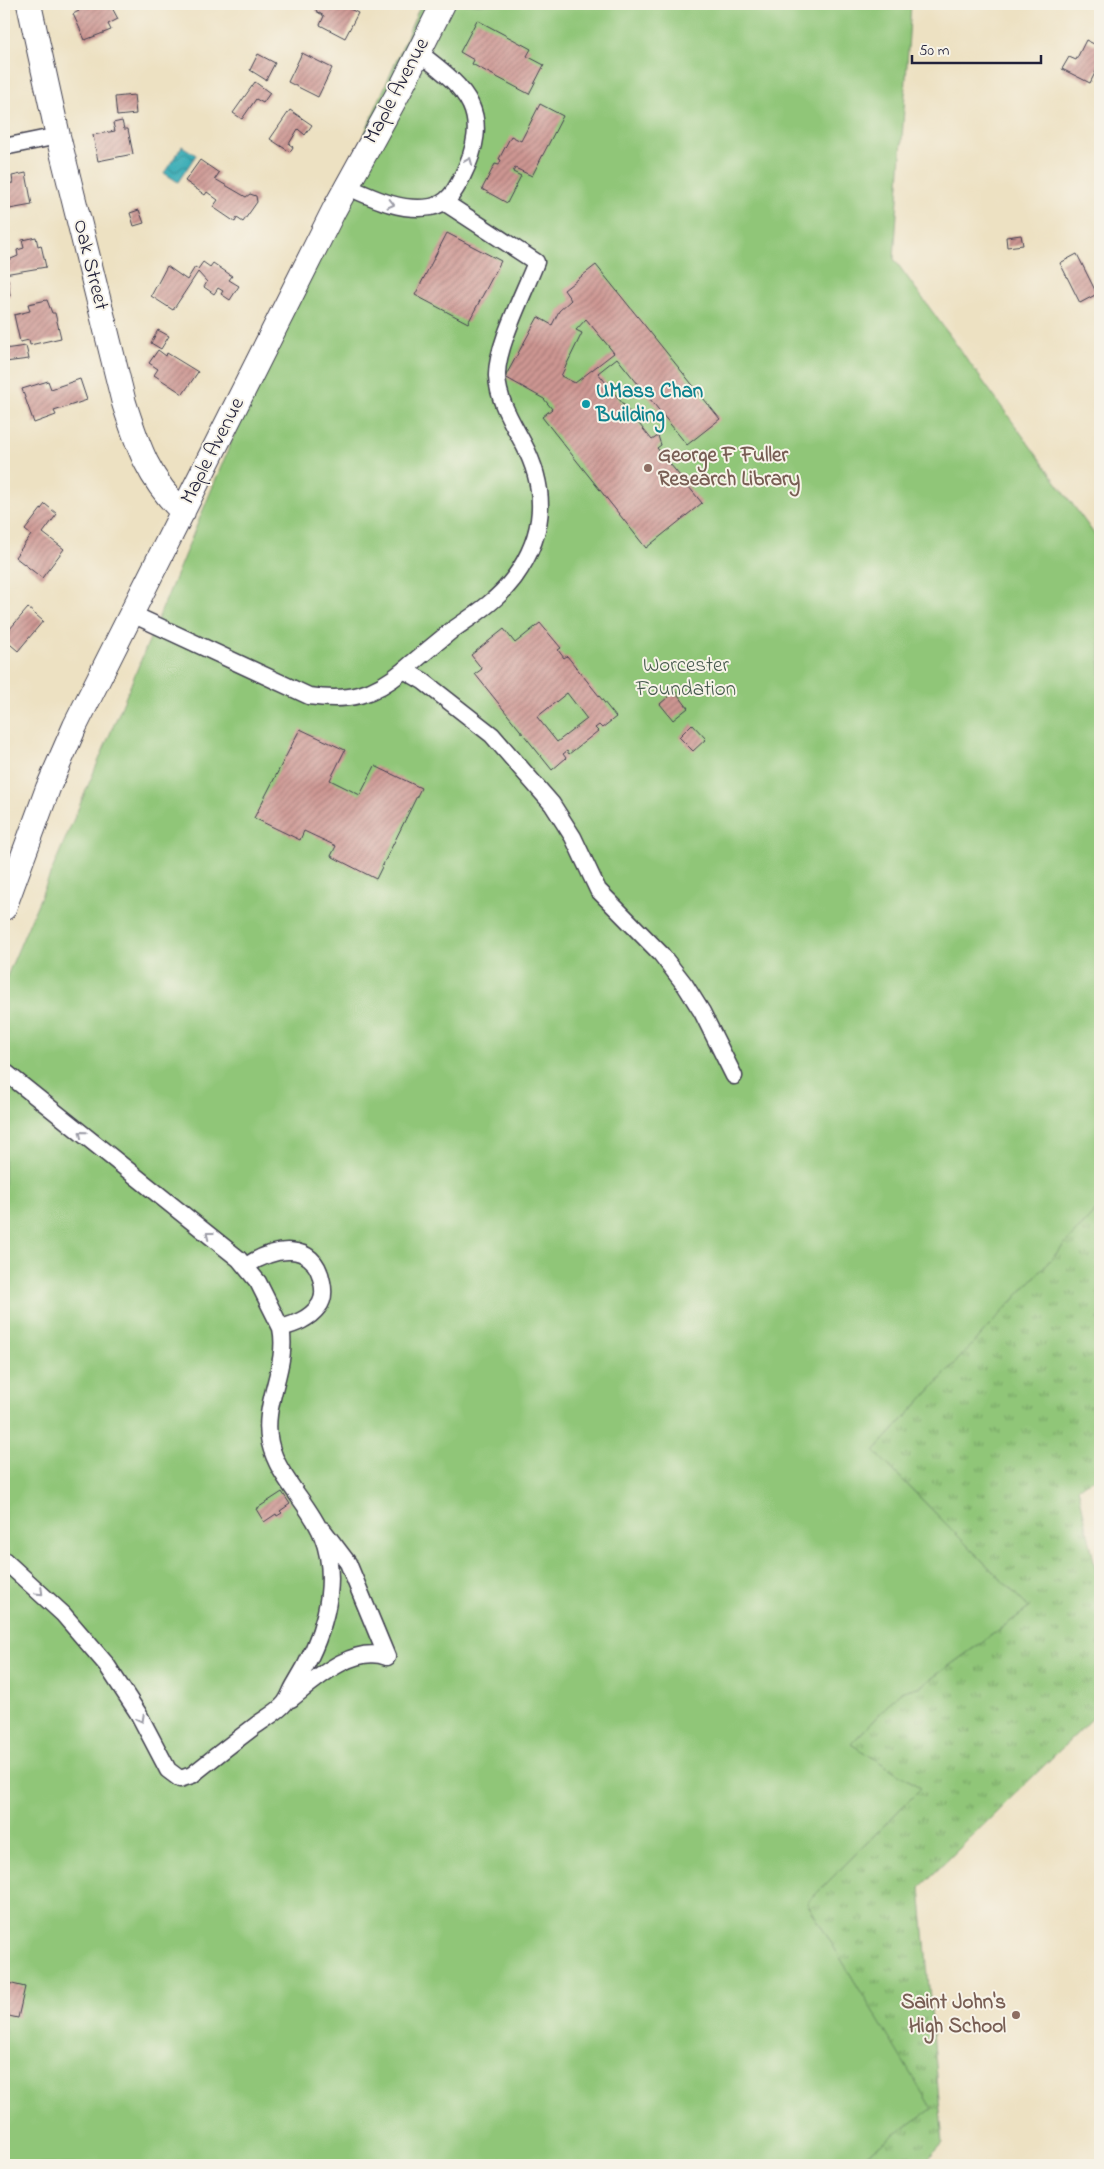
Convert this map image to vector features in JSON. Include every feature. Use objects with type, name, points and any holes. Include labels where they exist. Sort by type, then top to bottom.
[{"type":"main road","name":"Oak Street","points":[[29,4],[58,136],[133,430],[156,482],[183,512]]},
{"type":"main road","name":"Maple Avenue","points":[[4,908],[55,770],[346,186],[419,53],[443,4]]},
{"type":"street","points":[[346,186],[381,202],[399,206],[431,207],[444,202],[458,184],[474,148],[476,134],[474,113],[465,93],[419,53]]},
{"type":"street","points":[[4,147],[58,136]]},
{"type":"street","points":[[132,614],[309,696],[332,699],[357,697],[386,684],[504,591],[524,562],[532,546],[541,510],[540,492],[534,468],[506,410],[498,386],[497,374],[508,335],[536,262],[444,202]]},
{"type":"street","points":[[404,670],[423,681],[492,735],[552,804],[573,837],[598,890],[661,954],[685,985],[702,1012],[734,1076]]},
{"type":"street","points":[[4,1070],[166,1202],[230,1251],[246,1266],[262,1289],[281,1328],[283,1355],[269,1417],[270,1443],[285,1475],[316,1524],[325,1545],[328,1560],[328,1591],[325,1617],[312,1658],[285,1703]]},
{"type":"street","points":[[246,1266],[262,1256],[289,1251],[306,1255],[316,1266],[323,1286],[322,1302],[306,1318],[281,1328]]},
{"type":"street","points":[[4,1560],[62,1614],[96,1652],[138,1713],[163,1764],[180,1779],[192,1775],[285,1703],[348,1659],[364,1654],[387,1657],[348,1563],[335,1544],[316,1524]]},
{"type":"green space","name":"Worcester Foundation","points":[[421,4],[911,4],[894,259],[1100,542],[1100,1206],[874,1451],[1029,1608],[921,1686],[900,1692],[851,1744],[921,1788],[807,1903],[932,2109],[850,2165],[4,2165],[4,983],[124,701],[252,392]]},
{"type":"green space","points":[[1100,1206],[1100,1477],[1078,1487],[1100,1589],[1100,1711],[920,1887],[943,2143],[923,2165],[850,2165],[931,2109],[807,1903],[920,1789],[851,1744],[900,1692],[921,1686],[1029,1608],[874,1451]]},
{"type":"water","points":[[182,146],[196,155],[178,182],[164,173]]},
{"type":"building","points":[[75,4],[110,4],[118,19],[108,24],[111,30],[85,40],[73,14],[79,11]]},
{"type":"building","points":[[319,4],[340,4],[358,13],[345,38],[320,25],[324,16],[316,11]]},
{"type":"building","points":[[477,20],[531,49],[527,56],[544,65],[529,94],[472,64],[474,60],[460,52]]},
{"type":"building","points":[[1086,40],[1100,47],[1100,63],[1090,83],[1062,69],[1069,57],[1076,60]]},
{"type":"building","points":[[302,53],[332,68],[318,97],[288,82]]},
{"type":"building","points":[[258,54],[275,63],[266,80],[250,70]]},
{"type":"building","points":[[255,82],[270,93],[263,103],[256,99],[242,119],[233,113]]},
{"type":"building","points":[[4,93],[8,109],[4,110]]},
{"type":"building","points":[[134,95],[136,114],[117,116],[115,97]]},
{"type":"building","points":[[540,104],[563,116],[532,176],[515,168],[513,172],[521,176],[507,203],[482,189],[495,164],[499,165],[501,160],[499,159],[511,136],[521,141]]},
{"type":"building","points":[[290,110],[312,125],[305,135],[298,129],[289,144],[293,147],[290,152],[270,139]]},
{"type":"building","points":[[122,121],[124,129],[128,129],[133,154],[98,161],[93,135],[115,131],[113,123]]},
{"type":"building","points":[[200,160],[219,173],[215,179],[246,197],[250,194],[256,196],[257,202],[243,222],[237,218],[235,222],[213,207],[218,200],[207,192],[205,195],[185,181]]},
{"type":"building","points":[[26,173],[32,205],[4,210],[4,184],[13,183],[12,176]]},
{"type":"building","points":[[139,210],[144,223],[134,226],[130,213]]},
{"type":"building","points":[[447,233],[501,261],[468,323],[415,295]]},
{"type":"building","points":[[1021,235],[1023,245],[1007,247],[1006,237]]},
{"type":"building","points":[[36,237],[38,246],[41,245],[46,267],[4,274],[4,262],[18,256],[17,250],[24,248],[22,240]]},
{"type":"building","points":[[1077,254],[1097,294],[1080,303],[1060,263]]},
{"type":"building","points":[[203,262],[210,267],[213,263],[232,276],[229,280],[239,286],[230,300],[221,294],[223,291],[218,288],[214,294],[204,287],[207,282],[198,272],[173,310],[151,296],[167,266],[187,280],[195,267],[198,269]]},
{"type":"building","name":"UMass Chan Building","points":[[596,265],[720,419],[687,445],[617,358],[598,373],[652,440],[658,436],[661,445],[657,448],[702,503],[646,548],[542,417],[552,409],[544,399],[505,377],[538,317],[552,325],[559,311],[571,300],[564,290]],"holes":[[[586,319],[614,353],[575,383],[561,376],[582,333],[576,330]]]},
{"type":"building","points":[[8,280],[10,296],[4,297],[4,281]]},
{"type":"building","points":[[47,300],[52,313],[55,313],[61,338],[30,345],[29,340],[20,342],[14,315],[30,311],[28,304]]},
{"type":"building","points":[[158,330],[169,336],[161,349],[151,343]]},
{"type":"building","points":[[26,346],[29,359],[5,362],[4,349]]},
{"type":"building","points":[[158,350],[166,356],[167,353],[198,372],[183,394],[154,375],[158,369],[149,363]]},
{"type":"building","points":[[80,379],[87,400],[54,411],[56,415],[34,423],[22,389],[48,381],[51,389]]},
{"type":"building","points":[[45,504],[57,514],[43,533],[64,549],[42,578],[15,557],[31,535],[25,530]]},
{"type":"building","points":[[28,608],[43,621],[18,651],[4,639],[4,630],[6,627],[9,630]]},
{"type":"building","points":[[540,623],[561,648],[558,650],[564,658],[567,656],[616,717],[602,728],[599,725],[595,728],[598,731],[569,754],[567,751],[563,754],[566,758],[552,770],[475,674],[482,669],[471,655],[504,629],[515,643]],"holes":[[[567,693],[587,719],[557,742],[537,717]]]},
{"type":"building","points":[[675,691],[688,708],[673,720],[660,704]]},
{"type":"building","points":[[692,724],[706,739],[693,751],[679,737]]},
{"type":"building","points":[[300,729],[345,750],[330,780],[360,795],[375,766],[421,788],[376,879],[331,856],[336,846],[304,831],[300,840],[254,818]]},
{"type":"building","points":[[282,1492],[290,1504],[280,1511],[282,1513],[277,1516],[276,1514],[264,1522],[256,1509]]},
{"type":"building","points":[[4,1982],[25,1987],[18,2018],[4,2015]]},
{"type":"place","name":"UMass Chan Building","points":[[586,404]]},
{"type":"place","name":"George F Fuller Research Library","points":[[648,468]]},
{"type":"place","name":"Saint John's High School","points":[[1016,2015]]}]
